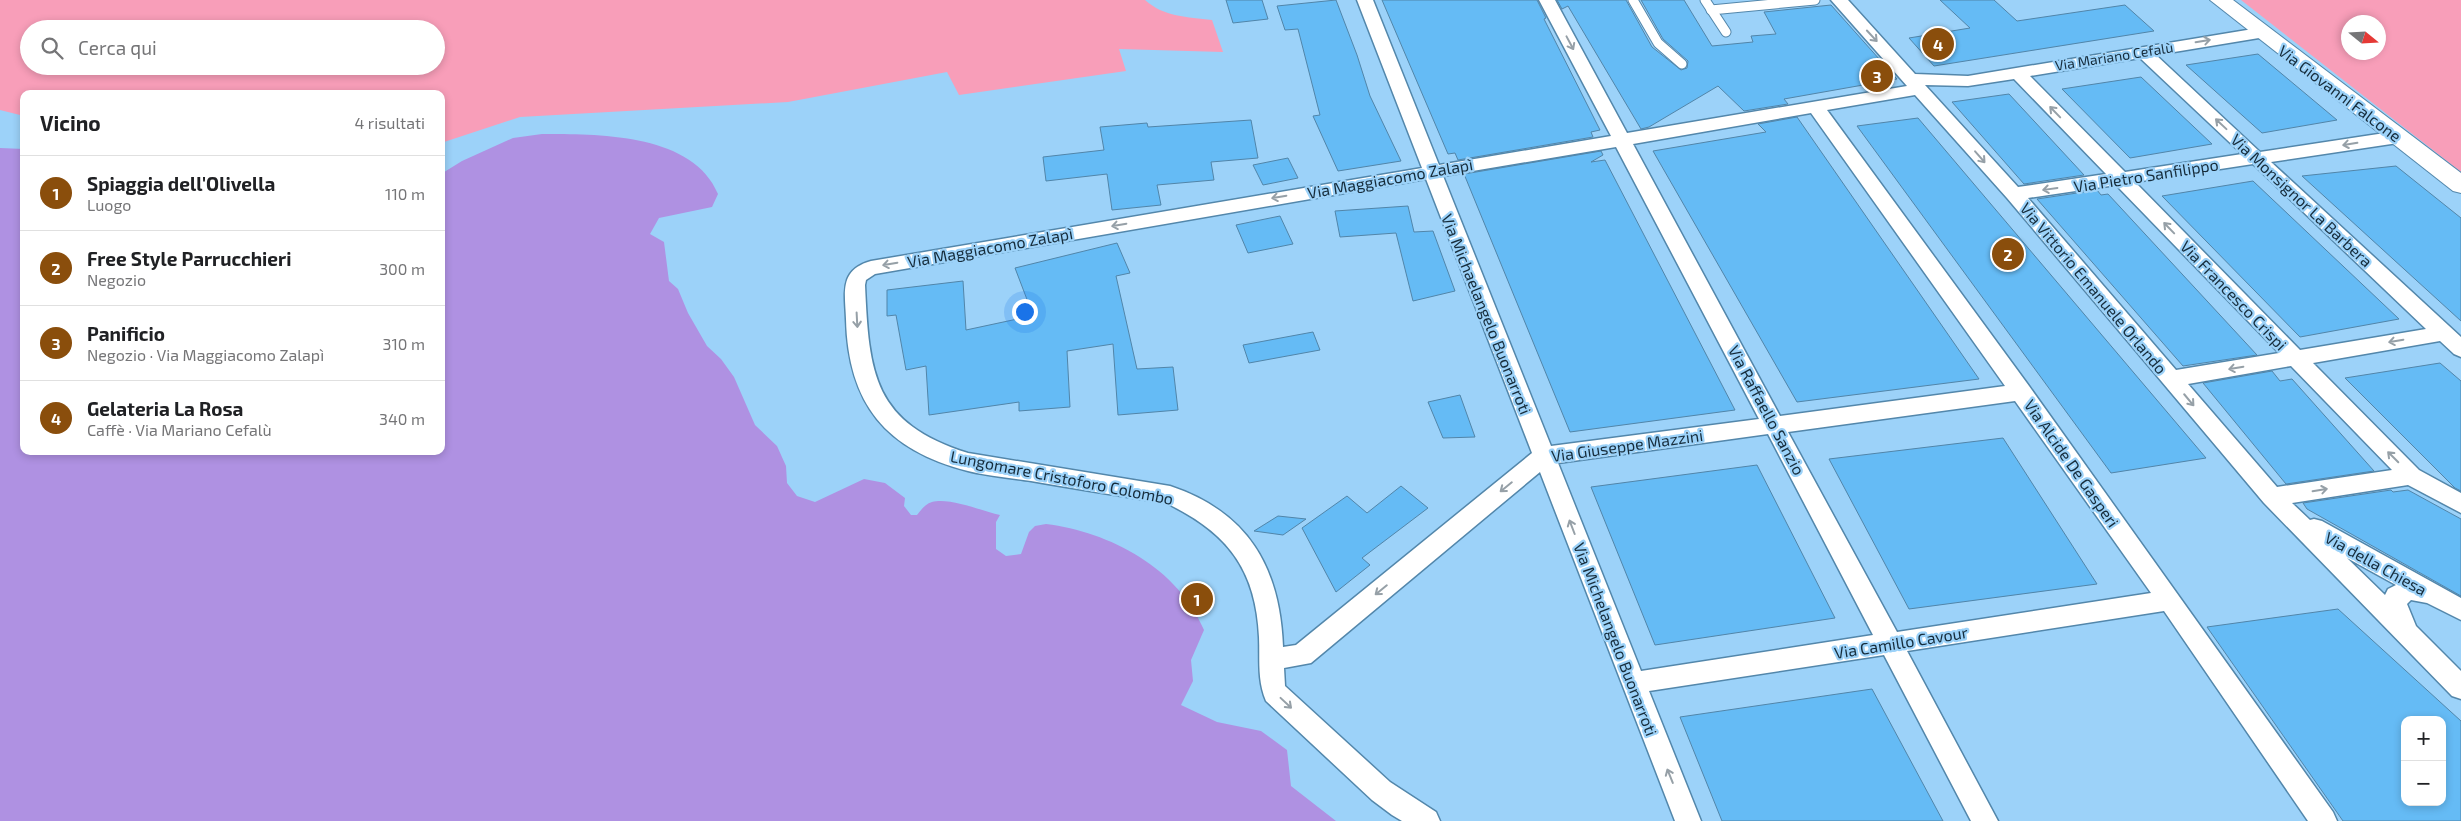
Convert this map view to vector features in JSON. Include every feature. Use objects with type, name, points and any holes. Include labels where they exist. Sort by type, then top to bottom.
[{"type":"street","name":"Via Raffaello Sanzio","points":[[1547,0],[1985,821]]},
{"type":"street","name":"Via Vittorio Emanuele Orlando","points":[[1839,0],[2014,194],[2272,497],[2411,635]]},
{"type":"street","name":"Via Giovanni Falcone","points":[[2220,0],[2259,32],[2461,185]]},
{"type":"street","points":[[1364,1],[1431,171]]},
{"type":"street","name":"Via Mariano Cefalù","points":[[1921,89],[2259,32]]},
{"type":"street","name":"Via Monsignor La Barbera","points":[[2142,51],[2461,349]]},
{"type":"street","name":"Via Francesco Crispi","points":[[2017,72],[2411,476],[2461,504]]},
{"type":"street","name":"Via Mariano Cefalù","points":[[1921,89],[1968,81]]},
{"type":"street","name":"Via Maggiacomo Zalapì","points":[[860,273],[874,267],[1921,89]]},
{"type":"street","name":"Via Alcide De Gasperi","points":[[1816,108],[2022,392],[2324,821]]},
{"type":"street","name":"Via Pietro Sanfilippo","points":[[2014,194],[2398,136]]},
{"type":"street","name":"Via Michaelangelo Buonarroti","points":[[1431,171],[1544,456]]},
{"type":"street","name":"Lungomare Cristoforo Colombo","points":[[860,273],[855,285],[859,355],[876,402],[884,416],[898,431],[938,453],[968,462],[1170,495],[1191,504],[1211,516],[1231,534],[1252,560],[1263,585],[1268,611],[1272,684],[1275,693],[1381,791],[1401,806],[1427,821]]},
{"type":"street","points":[[2171,379],[2444,333]]},
{"type":"street","name":"Via Giuseppe Mazzini","points":[[1271,660],[1302,655],[1544,456],[2022,392]]},
{"type":"street","name":"Via Michelangelo Buonarroti","points":[[1544,456],[1688,821]]},
{"type":"street","points":[[2272,497],[2411,476]]},
{"type":"street","name":"Via della Chiesa","points":[[2292,515],[2452,606]]},
{"type":"street","points":[[2452,606],[2420,591],[2402,592],[2396,596],[2394,602],[2396,610],[2411,635],[2461,688]]},
{"type":"street","name":"Via Camillo Cavour","points":[[1633,683],[2170,600]]},
{"type":"lane","points":[[1633,0],[1658,43],[1682,64]]},
{"type":"lane","points":[[1705,0],[1726,32]]},
{"type":"lane","points":[[1711,10],[1815,0]]},
{"type":"shaded area","points":[[0,0],[1145,0],[1152,6],[1168,13],[1212,20],[1223,52],[1119,49],[1126,71],[959,95],[947,72],[788,102],[520,117],[445,142],[445,90],[20,90],[20,115],[0,110]]},
{"type":"shaded area","points":[[2241,0],[2461,0],[2461,172]]},
{"type":"shaded area","points":[[542,134],[615,137],[641,141],[666,148],[688,159],[706,174],[718,194],[712,207],[659,218],[650,234],[664,242],[669,281],[678,289],[688,313],[707,346],[721,359],[734,377],[755,425],[777,446],[786,466],[787,483],[797,496],[815,502],[864,479],[885,483],[905,498],[904,506],[911,515],[917,515],[923,507],[932,502],[947,501],[1000,515],[996,522],[996,549],[1006,556],[1021,554],[1029,532],[1035,526],[1046,524],[1094,535],[1139,557],[1159,571],[1177,588],[1192,608],[1204,630],[1191,660],[1193,681],[1181,705],[1217,722],[1261,731],[1287,750],[1291,786],[1336,821],[0,821],[0,148],[20,149],[20,455],[445,455],[445,172],[462,161],[513,138]]},
{"type":"building","points":[[1226,0],[1262,0],[1268,19],[1233,23]]},
{"type":"building","points":[[1336,0],[1370,96],[1401,161],[1338,171],[1313,116],[1320,115],[1298,29],[1285,30],[1277,6]]},
{"type":"building","points":[[1382,0],[1537,0],[1546,18],[1544,19],[1600,130],[1591,132],[1593,137],[1458,160],[1455,153],[1448,154]]},
{"type":"building","points":[[1557,0],[1626,0],[1652,47],[1681,70],[1687,68],[1688,61],[1663,39],[1641,0],[1684,0],[1712,46],[1753,42],[1751,36],[1776,34],[1764,12],[1831,5],[1897,79],[1784,99],[1788,104],[1744,111],[1718,86],[1649,127],[1641,129],[1568,6],[1562,9]]},
{"type":"building","points":[[1940,0],[1994,0],[2017,21],[2125,5],[2154,31],[1934,66],[1909,38],[1970,28]]},
{"type":"building","points":[[2258,54],[2337,120],[2262,133],[2186,65]]},
{"type":"building","points":[[2141,77],[2212,144],[2130,158],[2062,89]]},
{"type":"building","points":[[2009,94],[2084,175],[2024,184],[1952,102]]},
{"type":"building","points":[[1797,117],[1979,379],[1797,402],[1653,151],[1766,132],[1758,124]]},
{"type":"building","points":[[1918,118],[2206,458],[2111,473],[1857,126]]},
{"type":"building","points":[[1251,120],[1258,158],[1211,162],[1214,180],[1157,185],[1161,205],[1112,210],[1107,174],[1046,181],[1043,157],[1104,150],[1100,127],[1147,123],[1148,127]]},
{"type":"building","points":[[1601,151],[1603,155],[1591,162],[1605,160],[1735,410],[1570,432],[1464,174]]},
{"type":"building","points":[[1288,158],[1298,178],[1263,185],[1253,165]]},
{"type":"building","points":[[2396,166],[2461,218],[2461,321],[2302,176]]},
{"type":"building","points":[[2253,181],[2399,319],[2300,337],[2162,196]]},
{"type":"building","points":[[2097,190],[2101,195],[2108,194],[2257,355],[2183,366],[2037,199]]},
{"type":"building","points":[[1408,206],[1414,232],[1433,231],[1455,291],[1413,301],[1396,233],[1340,237],[1335,211]]},
{"type":"building","points":[[1280,216],[1293,244],[1248,253],[1236,225]]},
{"type":"building","points":[[1117,243],[1130,273],[1116,276],[1137,369],[1173,367],[1178,410],[1118,415],[1113,344],[1067,351],[1070,407],[1019,411],[1019,402],[929,415],[926,366],[906,370],[896,315],[887,316],[887,290],[963,281],[966,330],[1022,318],[1021,311],[1031,310],[1015,268]]},
{"type":"building","points":[[1313,332],[1320,350],[1249,363],[1243,345]]},
{"type":"building","points":[[2440,363],[2461,381],[2461,491],[2455,488],[2345,378]]},
{"type":"building","points":[[2272,371],[2280,381],[2292,379],[2374,471],[2286,484],[2203,383]]},
{"type":"building","points":[[1460,395],[1475,437],[1443,438],[1428,402]]},
{"type":"building","points":[[2003,438],[2097,584],[1909,609],[1829,459]]},
{"type":"building","points":[[1757,465],[1835,618],[1655,645],[1591,487]]},
{"type":"building","points":[[1401,486],[1428,508],[1362,558],[1370,565],[1336,592],[1302,528],[1347,496],[1367,513]]},
{"type":"building","points":[[2391,490],[2393,492],[2408,490],[2461,519],[2461,596],[2307,509],[2303,503]]},
{"type":"building","points":[[1278,516],[1306,519],[1283,535],[1254,531]]},
{"type":"building","points":[[2338,609],[2461,721],[2461,821],[2343,821],[2207,627]]},
{"type":"building","points":[[1872,689],[1943,821],[1722,821],[1680,717]]},
{"type":"place","name":"Gelateria La Rosa","points":[[1938,44]]},
{"type":"place","name":"Panificio","points":[[1877,76]]},
{"type":"place","name":"Free Style Parrucchieri","points":[[2008,254]]},
{"type":"place","name":"Spiaggia dell'Olivella","points":[[1197,599]]}]
